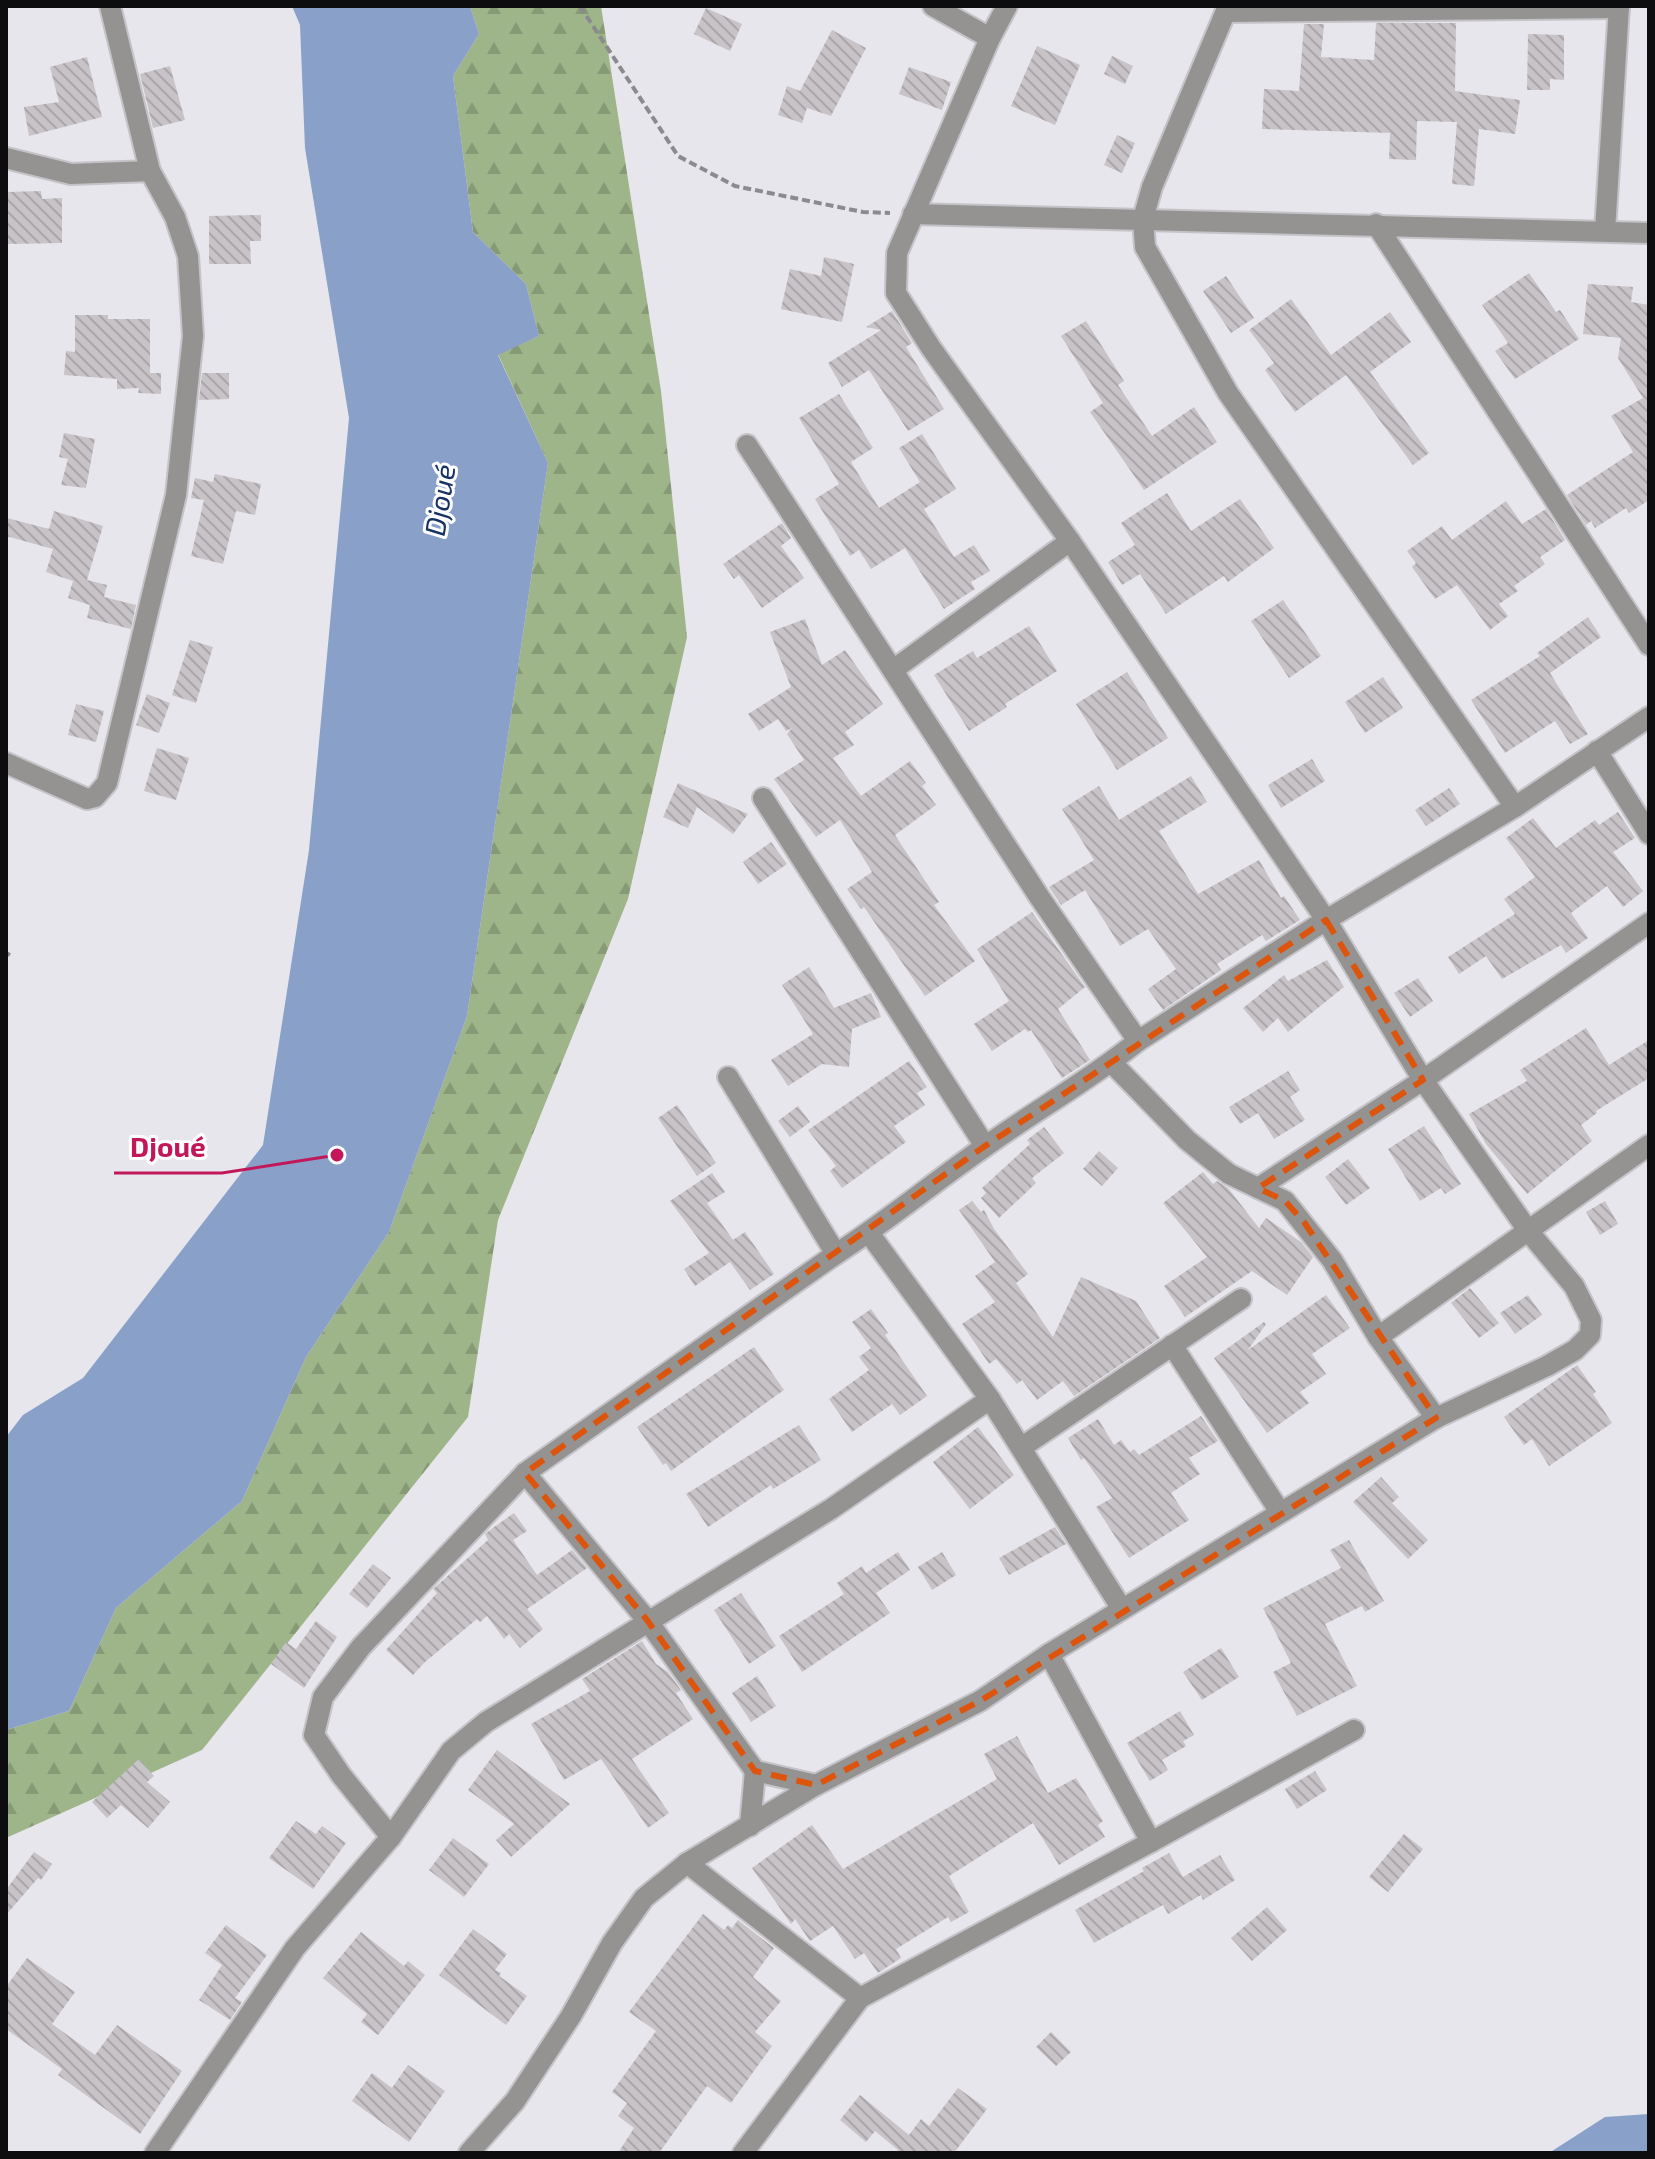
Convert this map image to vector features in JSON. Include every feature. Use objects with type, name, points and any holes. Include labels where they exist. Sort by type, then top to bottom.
[{"type":"street","points":[[6,763],[87,799],[95,797],[107,783],[176,495],[193,336],[188,256],[175,217],[150,171],[110,6]]},
{"type":"street","points":[[933,6],[990,38]]},
{"type":"street","points":[[469,2153],[515,2101],[571,2016],[612,1943],[644,1898],[687,1863],[816,1785],[980,1701],[1049,1654],[1436,1418],[1547,1366],[1575,1350],[1590,1335],[1591,1320],[1574,1286],[1529,1232],[1423,1080],[1326,920],[1070,541],[931,348],[896,293],[897,253],[990,38],[1007,6]]},
{"type":"street","points":[[1515,807],[1228,393],[1145,247],[1143,219],[1152,187],[1227,9],[1619,7],[1605,231]]},
{"type":"street","points":[[6,158],[71,174],[150,171]]},
{"type":"street","points":[[913,214],[1649,233]]},
{"type":"street","points":[[1376,224],[1649,645]]},
{"type":"street","points":[[747,445],[1038,895],[1138,1041]]},
{"type":"street","points":[[893,670],[1070,541]]},
{"type":"street","points":[[391,1837],[341,1775],[314,1735],[323,1697],[361,1647],[525,1473],[869,1233],[985,1146],[1112,1063],[1138,1041],[1326,920],[1515,807],[1649,717]]},
{"type":"street","points":[[1597,751],[1649,834]]},
{"type":"street","points":[[763,798],[985,1146]]},
{"type":"street","points":[[1258,1188],[1423,1080],[1649,923]]},
{"type":"street","points":[[1112,1063],[1187,1140],[1229,1174],[1285,1201],[1332,1260],[1378,1337],[1436,1418]]},
{"type":"street","points":[[728,1077],[836,1254]]},
{"type":"street","points":[[1378,1337],[1649,1145]]},
{"type":"street","points":[[869,1233],[990,1399],[1122,1609]]},
{"type":"street","points":[[1022,1447],[1241,1299]]},
{"type":"street","points":[[1172,1345],[1280,1512]]},
{"type":"street","points":[[158,2152],[295,1948],[391,1837],[451,1751],[486,1722],[831,1509],[990,1399]]},
{"type":"street","points":[[525,1473],[647,1620],[755,1771],[750,1826]]},
{"type":"street","points":[[1049,1654],[1151,1842]]},
{"type":"street","points":[[743,2153],[860,1998],[1354,1730]]},
{"type":"street","points":[[755,1771],[816,1785]]},
{"type":"street","points":[[687,1863],[860,1998]]},
{"type":"path","points":[[580,6],[678,156],[735,186],[863,212],[913,214]]},
{"type":"highlighted area","points":[[1326,920],[1423,1080],[1258,1188],[1285,1201],[1304,1222],[1436,1418],[980,1701],[816,1785],[755,1771],[647,1620],[525,1473],[985,1146]]},
{"type":"green space","points":[[470,6],[601,6],[661,391],[687,637],[628,899],[498,1220],[468,1417],[202,1750],[6,1838],[6,1730],[69,1711],[116,1608],[242,1501],[306,1357],[389,1232],[467,1016],[548,463],[498,354],[539,336],[526,284],[473,232],[453,76],[479,34]]},
{"type":"water","points":[[292,6],[470,6],[479,34],[453,76],[473,232],[526,284],[539,336],[498,355],[548,463],[467,1016],[389,1232],[306,1357],[242,1501],[116,1608],[69,1711],[6,1730],[6,1437],[23,1415],[83,1378],[263,1145],[309,850],[349,418],[305,148],[300,25]]},
{"type":"water","points":[[1649,2114],[1649,2153],[1549,2153],[1605,2117]]},
{"type":"building","points":[[706,8],[742,24],[730,51],[694,34]]},
{"type":"building","points":[[1376,23],[1456,23],[1455,91],[1520,100],[1515,134],[1479,129],[1474,186],[1452,184],[1457,122],[1417,121],[1416,160],[1389,159],[1390,133],[1262,129],[1264,89],[1299,91],[1304,24],[1324,24],[1321,57],[1374,60]]},
{"type":"building","points":[[832,30],[866,48],[831,116],[807,108],[802,123],[778,115],[787,86],[800,91]]},
{"type":"building","points":[[1528,34],[1564,35],[1564,80],[1550,79],[1550,90],[1527,90]]},
{"type":"building","points":[[1037,46],[1080,65],[1055,125],[1011,106]]},
{"type":"building","points":[[1112,56],[1133,66],[1125,84],[1104,74]]},
{"type":"building","points":[[87,57],[102,117],[29,136],[24,107],[59,102],[50,67]]},
{"type":"building","points":[[170,66],[185,120],[153,128],[140,74]]},
{"type":"building","points":[[909,67],[951,82],[942,110],[899,94]]},
{"type":"building","points":[[1117,135],[1135,143],[1122,173],[1104,165]]},
{"type":"building","points":[[41,191],[42,199],[62,198],[62,243],[8,244],[7,192]]},
{"type":"building","points":[[261,215],[261,241],[250,241],[251,264],[209,264],[209,216]]},
{"type":"building","points":[[824,257],[854,264],[842,322],[781,309],[790,269],[821,276]]},
{"type":"building","points":[[1529,273],[1579,339],[1515,379],[1495,351],[1508,343],[1482,305]]},
{"type":"building","points":[[1226,276],[1254,318],[1231,333],[1203,291]]},
{"type":"building","points":[[1588,284],[1633,287],[1631,302],[1649,305],[1649,500],[1629,513],[1626,508],[1595,528],[1591,521],[1586,525],[1567,495],[1633,452],[1611,416],[1643,398],[1618,358],[1621,338],[1583,334]]},
{"type":"building","points":[[1291,299],[1331,355],[1390,312],[1411,342],[1370,372],[1429,453],[1413,465],[1346,375],[1295,412],[1265,370],[1274,363],[1249,330]]},
{"type":"building","points":[[892,311],[912,343],[906,347],[944,409],[908,431],[869,370],[842,387],[828,363],[881,330],[866,327]]},
{"type":"building","points":[[75,315],[150,319],[150,373],[161,373],[161,394],[138,393],[139,388],[117,389],[117,379],[64,375],[66,351],[75,352]]},
{"type":"building","points":[[1086,321],[1124,381],[1118,385],[1152,436],[1194,407],[1217,442],[1144,490],[1090,412],[1103,403],[1061,336]]},
{"type":"building","points":[[202,373],[229,373],[229,399],[199,400]]},
{"type":"building","points":[[839,394],[873,448],[851,462],[879,508],[920,482],[899,448],[922,434],[956,489],[924,509],[954,557],[974,545],[990,571],[971,582],[975,589],[944,609],[905,548],[871,569],[859,550],[850,556],[815,499],[839,484],[799,418]]},
{"type":"building","points":[[64,433],[95,439],[86,488],[61,485],[68,459],[59,457]]},
{"type":"building","points":[[215,474],[261,484],[255,515],[236,511],[223,564],[191,556],[204,500],[191,498],[195,478],[213,482]]},
{"type":"building","points":[[1167,493],[1191,531],[1240,499],[1274,548],[1228,582],[1224,576],[1166,614],[1140,574],[1122,585],[1108,562],[1135,545],[1121,523]]},
{"type":"building","points":[[1506,501],[1522,524],[1546,509],[1565,540],[1540,557],[1545,564],[1514,586],[1518,591],[1499,604],[1508,616],[1490,630],[1457,585],[1435,599],[1412,567],[1416,563],[1407,551],[1442,526],[1452,540]]},
{"type":"building","points":[[54,511],[103,526],[87,580],[107,585],[104,597],[136,605],[131,629],[87,618],[90,605],[68,598],[73,581],[46,572],[53,549],[6,536],[7,518],[49,529]]},
{"type":"building","points":[[782,523],[791,538],[781,546],[804,578],[762,608],[739,575],[734,579],[723,564]]},
{"type":"building","points":[[1283,600],[1321,656],[1289,678],[1251,621]]},
{"type":"building","points":[[1588,617],[1601,637],[1550,673],[1588,734],[1570,744],[1555,721],[1505,753],[1471,700],[1540,656],[1537,653]]},
{"type":"building","points":[[805,619],[822,665],[845,650],[883,704],[845,732],[854,745],[833,758],[861,796],[910,761],[926,783],[922,786],[936,805],[895,835],[939,902],[934,905],[975,961],[925,996],[864,907],[861,909],[847,889],[872,872],[840,820],[816,837],[774,779],[804,760],[787,734],[792,728],[786,731],[778,719],[759,731],[748,714],[791,687],[770,632]]},
{"type":"building","points":[[1029,626],[1057,671],[969,731],[934,675],[973,651],[977,658]]},
{"type":"building","points":[[190,640],[213,647],[196,703],[172,695]]},
{"type":"building","points":[[1127,672],[1168,738],[1117,770],[1076,704]]},
{"type":"building","points":[[1383,677],[1403,708],[1365,733],[1345,702]]},
{"type":"building","points":[[147,694],[170,703],[159,733],[136,725]]},
{"type":"building","points":[[76,704],[104,711],[96,742],[68,735]]},
{"type":"building","points":[[157,748],[189,758],[176,800],[144,791]]},
{"type":"building","points":[[1312,759],[1325,781],[1281,808],[1268,785]]},
{"type":"building","points":[[1191,776],[1207,802],[1159,831],[1198,894],[1259,860],[1281,898],[1284,896],[1300,920],[1266,941],[1262,935],[1217,964],[1221,970],[1163,1010],[1148,989],[1176,969],[1148,929],[1120,946],[1085,890],[1061,905],[1049,887],[1094,860],[1062,809],[1099,786],[1119,820]]},
{"type":"building","points":[[678,783],[748,814],[733,834],[697,807],[688,828],[663,817]]},
{"type":"building","points":[[1449,788],[1460,804],[1426,826],[1415,810]]},
{"type":"building","points":[[1618,812],[1635,838],[1613,852],[1643,891],[1623,907],[1607,886],[1571,913],[1588,938],[1566,953],[1561,945],[1502,979],[1486,956],[1459,974],[1448,957],[1515,914],[1504,899],[1535,877],[1506,838],[1533,818],[1556,848],[1595,820],[1599,825]]},
{"type":"building","points":[[771,842],[787,864],[758,884],[743,862]]},
{"type":"building","points":[[1032,912],[1085,987],[1058,1009],[1090,1060],[1062,1078],[1031,1030],[1028,1032],[1025,1029],[992,1051],[974,1024],[1009,1001],[977,949]]},
{"type":"building","points":[[1327,960],[1344,987],[1288,1032],[1278,1018],[1263,1032],[1243,1008],[1284,975],[1288,981]]},
{"type":"building","points":[[809,967],[834,1008],[871,993],[881,1017],[852,1029],[849,1067],[822,1064],[788,1086],[771,1060],[813,1034],[782,985]]},
{"type":"building","points":[[1418,978],[1433,1001],[1410,1017],[1394,993]]},
{"type":"building","points":[[1586,1028],[1609,1065],[1649,1040],[1649,1078],[1596,1111],[1581,1125],[1592,1141],[1527,1194],[1486,1144],[1469,1114],[1527,1081],[1520,1070]]},
{"type":"building","points":[[909,1061],[927,1087],[917,1093],[925,1105],[894,1126],[906,1142],[842,1188],[830,1171],[836,1166],[808,1130]]},
{"type":"building","points":[[1288,1071],[1300,1090],[1290,1097],[1305,1120],[1274,1139],[1258,1113],[1240,1124],[1229,1107]]},
{"type":"building","points":[[677,1105],[716,1163],[697,1176],[658,1118]]},
{"type":"building","points":[[798,1106],[810,1122],[790,1137],[778,1121]]},
{"type":"building","points":[[1424,1126],[1461,1184],[1445,1194],[1441,1188],[1420,1201],[1388,1149]]},
{"type":"building","points":[[1044,1127],[1064,1153],[1032,1178],[1036,1183],[999,1218],[981,1198],[986,1193],[982,1188],[1030,1144],[1027,1140]]},
{"type":"building","points":[[1099,1151],[1118,1168],[1102,1186],[1083,1169]]},
{"type":"building","points":[[1348,1159],[1370,1188],[1346,1205],[1325,1177]]},
{"type":"building","points":[[1203,1172],[1213,1184],[1217,1181],[1228,1188],[1259,1228],[1266,1218],[1301,1242],[1313,1257],[1287,1295],[1252,1271],[1185,1317],[1164,1286],[1207,1257],[1163,1203]]},
{"type":"building","points":[[712,1173],[725,1192],[707,1203],[733,1240],[745,1232],[774,1274],[750,1290],[730,1262],[695,1286],[684,1269],[709,1253],[670,1201]]},
{"type":"building","points":[[972,1201],[981,1212],[984,1210],[994,1229],[1028,1274],[1016,1283],[1053,1337],[1081,1277],[1136,1301],[1160,1338],[1074,1396],[1063,1381],[1037,1400],[1022,1380],[1017,1384],[996,1359],[989,1364],[962,1324],[995,1302],[975,1276],[995,1262],[959,1210]]},
{"type":"building","points":[[1605,1201],[1618,1224],[1600,1235],[1586,1212]]},
{"type":"building","points":[[1470,1288],[1499,1323],[1479,1338],[1451,1303]]},
{"type":"building","points":[[1326,1295],[1350,1328],[1312,1354],[1326,1374],[1300,1392],[1309,1403],[1267,1433],[1214,1358],[1264,1322],[1266,1324],[1248,1350]]},
{"type":"building","points":[[1528,1295],[1542,1315],[1515,1334],[1500,1313]]},
{"type":"building","points":[[871,1309],[927,1396],[900,1415],[892,1404],[852,1432],[829,1399],[869,1370],[859,1357],[871,1348],[852,1322]]},
{"type":"building","points":[[754,1347],[784,1390],[671,1471],[666,1463],[663,1465],[637,1427]]},
{"type":"building","points":[[1577,1365],[1612,1423],[1549,1466],[1532,1439],[1524,1445],[1504,1417]]},
{"type":"building","points":[[1201,1416],[1218,1441],[1189,1458],[1200,1474],[1171,1493],[1189,1520],[1129,1558],[1096,1507],[1112,1498],[1084,1458],[1081,1460],[1068,1438],[1098,1419],[1114,1445],[1121,1440],[1130,1452],[1134,1449],[1139,1455]]},
{"type":"building","points":[[799,1425],[821,1460],[773,1489],[771,1485],[708,1527],[686,1494]]},
{"type":"building","points":[[978,1427],[1014,1475],[970,1509],[933,1462]]},
{"type":"building","points":[[1381,1477],[1399,1497],[1392,1503],[1428,1540],[1408,1559],[1353,1502]]},
{"type":"building","points":[[514,1513],[527,1531],[513,1540],[537,1575],[572,1550],[587,1568],[527,1609],[543,1629],[520,1648],[509,1634],[504,1639],[487,1616],[480,1622],[477,1619],[413,1675],[386,1650],[437,1593],[433,1589],[488,1540],[485,1534]]},
{"type":"building","points":[[1055,1527],[1066,1544],[1009,1575],[999,1558]]},
{"type":"building","points":[[1349,1540],[1384,1601],[1365,1612],[1362,1606],[1325,1624],[1357,1686],[1297,1716],[1273,1672],[1291,1663],[1263,1608],[1341,1568],[1330,1550]]},
{"type":"building","points":[[898,1552],[910,1570],[876,1593],[890,1613],[802,1672],[779,1636],[844,1594],[837,1583],[862,1566],[866,1573]]},
{"type":"building","points":[[942,1552],[956,1575],[932,1590],[918,1567]]},
{"type":"building","points":[[373,1564],[391,1578],[367,1608],[349,1594]]},
{"type":"building","points":[[741,1593],[776,1646],[749,1664],[714,1610]]},
{"type":"building","points":[[316,1621],[337,1637],[304,1688],[271,1664],[286,1642],[296,1649]]},
{"type":"building","points":[[642,1641],[656,1664],[668,1672],[681,1690],[676,1693],[693,1719],[632,1759],[669,1813],[648,1828],[601,1759],[564,1780],[531,1724],[590,1691],[582,1679]]},
{"type":"building","points":[[1221,1648],[1239,1677],[1202,1700],[1183,1672]]},
{"type":"building","points":[[757,1676],[776,1706],[751,1722],[732,1693]]},
{"type":"building","points":[[1180,1711],[1194,1735],[1183,1741],[1186,1746],[1162,1760],[1168,1770],[1150,1781],[1127,1743]]},
{"type":"building","points":[[1017,1736],[1048,1793],[1076,1778],[1103,1821],[1098,1825],[1105,1837],[1059,1865],[1033,1823],[949,1876],[969,1912],[951,1922],[948,1917],[896,1949],[901,1958],[878,1973],[864,1953],[855,1959],[833,1926],[810,1941],[795,1919],[791,1924],[752,1868],[812,1825],[843,1869],[997,1779],[984,1754]]},
{"type":"building","points":[[497,1750],[570,1804],[511,1857],[496,1840],[514,1824],[468,1790]]},
{"type":"building","points":[[139,1759],[154,1776],[147,1782],[170,1802],[148,1828],[121,1805],[107,1818],[92,1802]]},
{"type":"building","points":[[1315,1771],[1327,1790],[1297,1809],[1285,1789]]},
{"type":"building","points":[[296,1821],[316,1834],[322,1826],[346,1843],[313,1889],[269,1858]]},
{"type":"building","points":[[1404,1834],[1423,1849],[1388,1892],[1369,1877]]},
{"type":"building","points":[[453,1838],[489,1864],[464,1897],[429,1870]]},
{"type":"building","points":[[34,1852],[52,1864],[41,1880],[38,1878],[6,1915],[6,1890]]},
{"type":"building","points":[[1169,1853],[1183,1877],[1220,1855],[1235,1880],[1203,1900],[1201,1895],[1168,1914],[1163,1905],[1094,1943],[1075,1910],[1144,1871],[1142,1868]]},
{"type":"building","points":[[1267,1907],[1287,1930],[1252,1961],[1231,1938]]},
{"type":"building","points":[[703,1914],[724,1930],[728,1925],[732,1928],[738,1920],[774,1948],[753,1977],[781,2001],[755,2032],[772,2046],[731,2103],[707,2086],[659,2153],[618,2153],[634,2128],[618,2116],[627,2103],[612,2092],[656,2031],[629,2012]]},
{"type":"building","points":[[226,1925],[267,1955],[235,1998],[242,2002],[230,2020],[199,2000],[222,1965],[205,1953]]},
{"type":"building","points":[[473,1929],[507,1954],[495,1970],[527,1996],[506,2025],[439,1975]]},
{"type":"building","points":[[361,1932],[404,1966],[408,1961],[425,1975],[378,2035],[361,2022],[367,2014],[323,1978]]},
{"type":"building","points":[[27,1958],[75,1992],[52,2024],[95,2055],[117,2025],[182,2071],[140,2134],[58,2075],[62,2069],[6,2029],[6,1987]]},
{"type":"building","points":[[1051,2032],[1071,2052],[1056,2066],[1036,2047]]},
{"type":"building","points":[[408,2065],[445,2091],[409,2142],[352,2101],[372,2073],[392,2088]]},
{"type":"building","points":[[958,2088],[987,2109],[954,2153],[896,2153],[898,2150],[875,2131],[866,2142],[840,2120],[860,2095],[909,2135],[921,2119],[929,2126]]},
{"type":"place","name":"Djoué","points":[[337,1155]]}]
